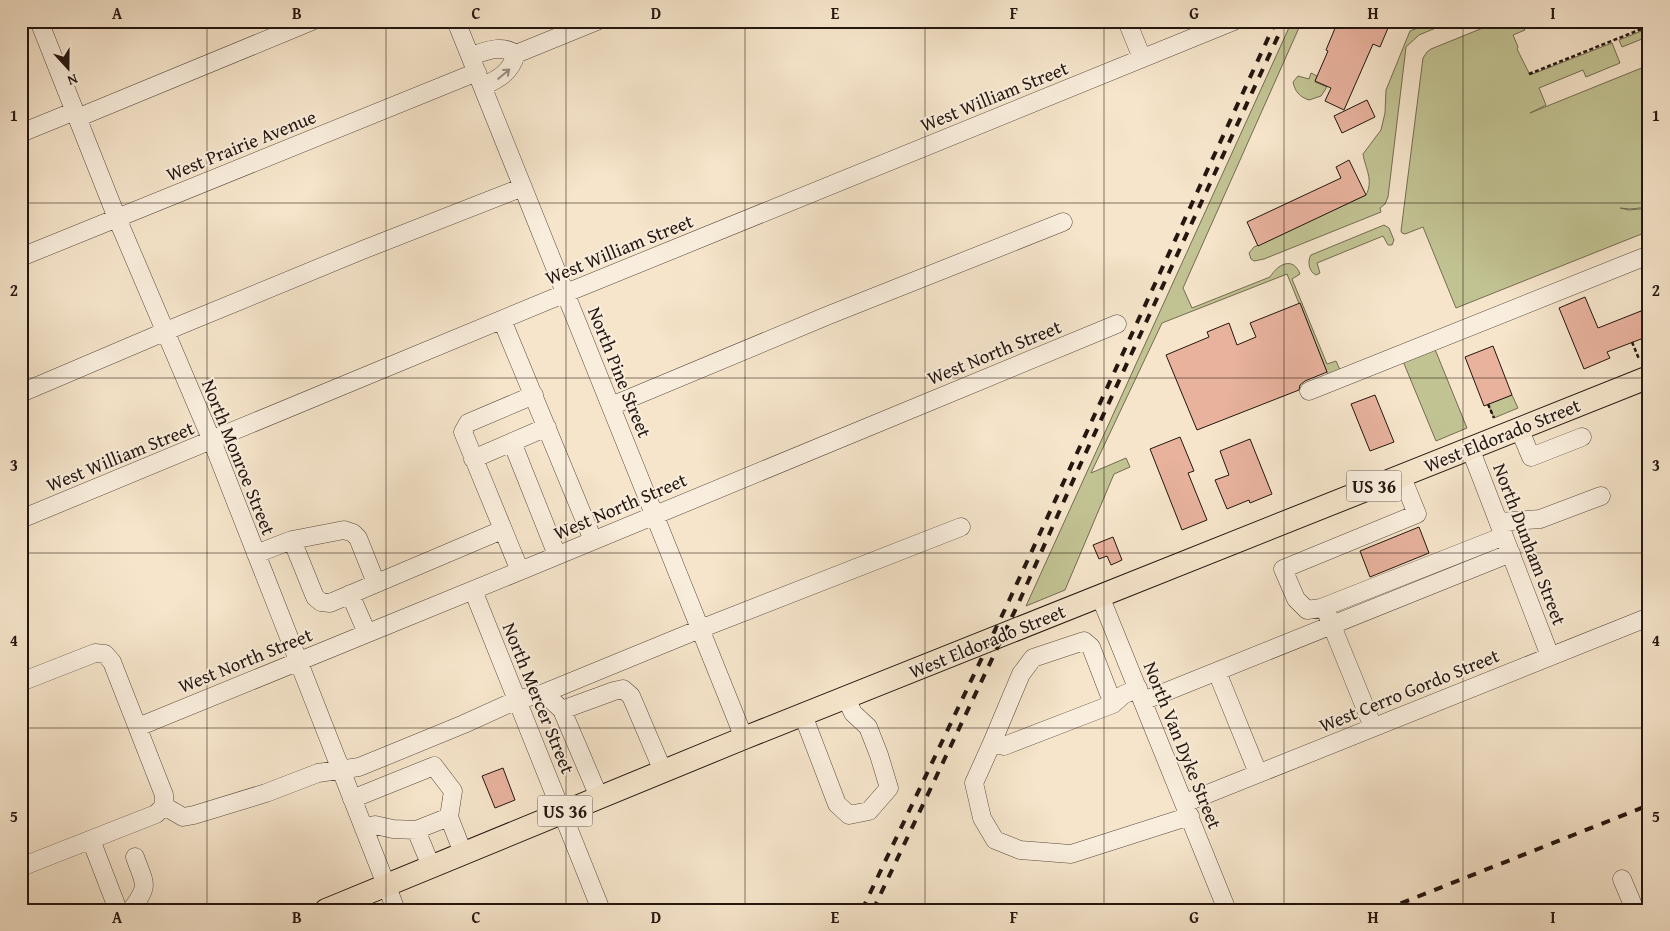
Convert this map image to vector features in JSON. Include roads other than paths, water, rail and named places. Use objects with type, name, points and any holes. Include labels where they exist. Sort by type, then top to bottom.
[{"type":"main road","name":"West Eldorado Street","points":[[326,910],[744,738],[1519,428],[1644,368]]},
{"type":"street","name":"North Monroe Street","points":[[39,21],[118,218],[212,441],[396,910]]},
{"type":"street","points":[[21,133],[76,114],[312,21]]},
{"type":"street","name":"North Pine Street","points":[[456,21],[744,738]]},
{"type":"street","points":[[516,54],[510,50],[496,49],[477,72],[502,77],[509,70],[516,54],[597,21]]},
{"type":"street","points":[[1127,21],[1142,58]]},
{"type":"street","name":"West William Street","points":[[21,519],[566,293],[1234,21]]},
{"type":"street","name":"West Prairie Avenue","points":[[21,258],[477,72]]},
{"type":"street","points":[[21,393],[165,331],[523,187]]},
{"type":"street","points":[[611,406],[829,315],[1063,222]]},
{"type":"street","points":[[1309,391],[1649,254]]},
{"type":"street","points":[[502,320],[593,540]]},
{"type":"street","name":"West North Street","points":[[138,727],[1117,324]]},
{"type":"street","points":[[520,571],[463,432],[468,423],[534,395]]},
{"type":"street","points":[[473,458],[547,427]]},
{"type":"street","points":[[1519,428],[1531,457],[1582,437]]},
{"type":"street","points":[[512,442],[557,555]]},
{"type":"street","name":"North Dunham Street","points":[[1470,448],[1550,656]]},
{"type":"street","points":[[1402,475],[1417,514],[1283,569],[1296,599],[1306,610],[1324,607],[1502,529],[1540,519],[1600,496]]},
{"type":"street","points":[[164,806],[183,816],[194,815],[266,794],[318,773],[358,767],[517,700],[544,693],[700,629],[961,527]]},
{"type":"street","points":[[256,554],[292,540],[344,530],[353,533],[358,538],[376,583]]},
{"type":"street","points":[[292,540],[315,597],[321,602],[330,603],[502,530]]},
{"type":"street","points":[[992,742],[1004,746],[1113,704],[1123,695],[1140,695],[1217,672],[1511,553]]},
{"type":"street","name":"North Mercer Street","points":[[473,590],[600,907]]},
{"type":"street","points":[[350,594],[367,633]]},
{"type":"street","name":"North Van Dyke Street","points":[[1100,596],[1227,910]]},
{"type":"street","points":[[1324,607],[1373,727]]},
{"type":"street","name":"West Cerro Gordo Street","points":[[1113,704],[1091,647],[1084,641],[1033,658],[1021,674],[974,783],[982,818],[995,840],[1020,850],[1071,854],[1187,810],[1258,773],[1649,617]]},
{"type":"street","points":[[21,867],[156,814],[164,806],[164,795],[138,727],[112,662],[105,654],[95,652],[22,680]]},
{"type":"street","points":[[1217,672],[1258,773]]},
{"type":"street","points":[[562,710],[614,690],[623,689],[631,696],[663,771]]},
{"type":"street","points":[[544,693],[562,710],[599,797]]},
{"type":"street","points":[[803,715],[837,804],[850,815],[869,811],[889,788],[879,754],[868,728],[853,713],[846,698]]},
{"type":"street","points":[[352,799],[434,766],[453,791],[449,817],[463,853]]},
{"type":"street","points":[[364,829],[375,825],[393,830],[416,830],[449,817]]},
{"type":"street","points":[[416,830],[431,866]]},
{"type":"street","points":[[91,840],[118,910]]},
{"type":"street","points":[[132,910],[145,891],[135,857]]},
{"type":"street","points":[[1622,879],[1635,910]]},
{"type":"railway","points":[[862,910],[1007,605],[1276,21]]},
{"type":"railway","points":[[873,910],[1019,602],[1285,21]]},
{"type":"railway","points":[[1384,910],[1649,805]]}]
